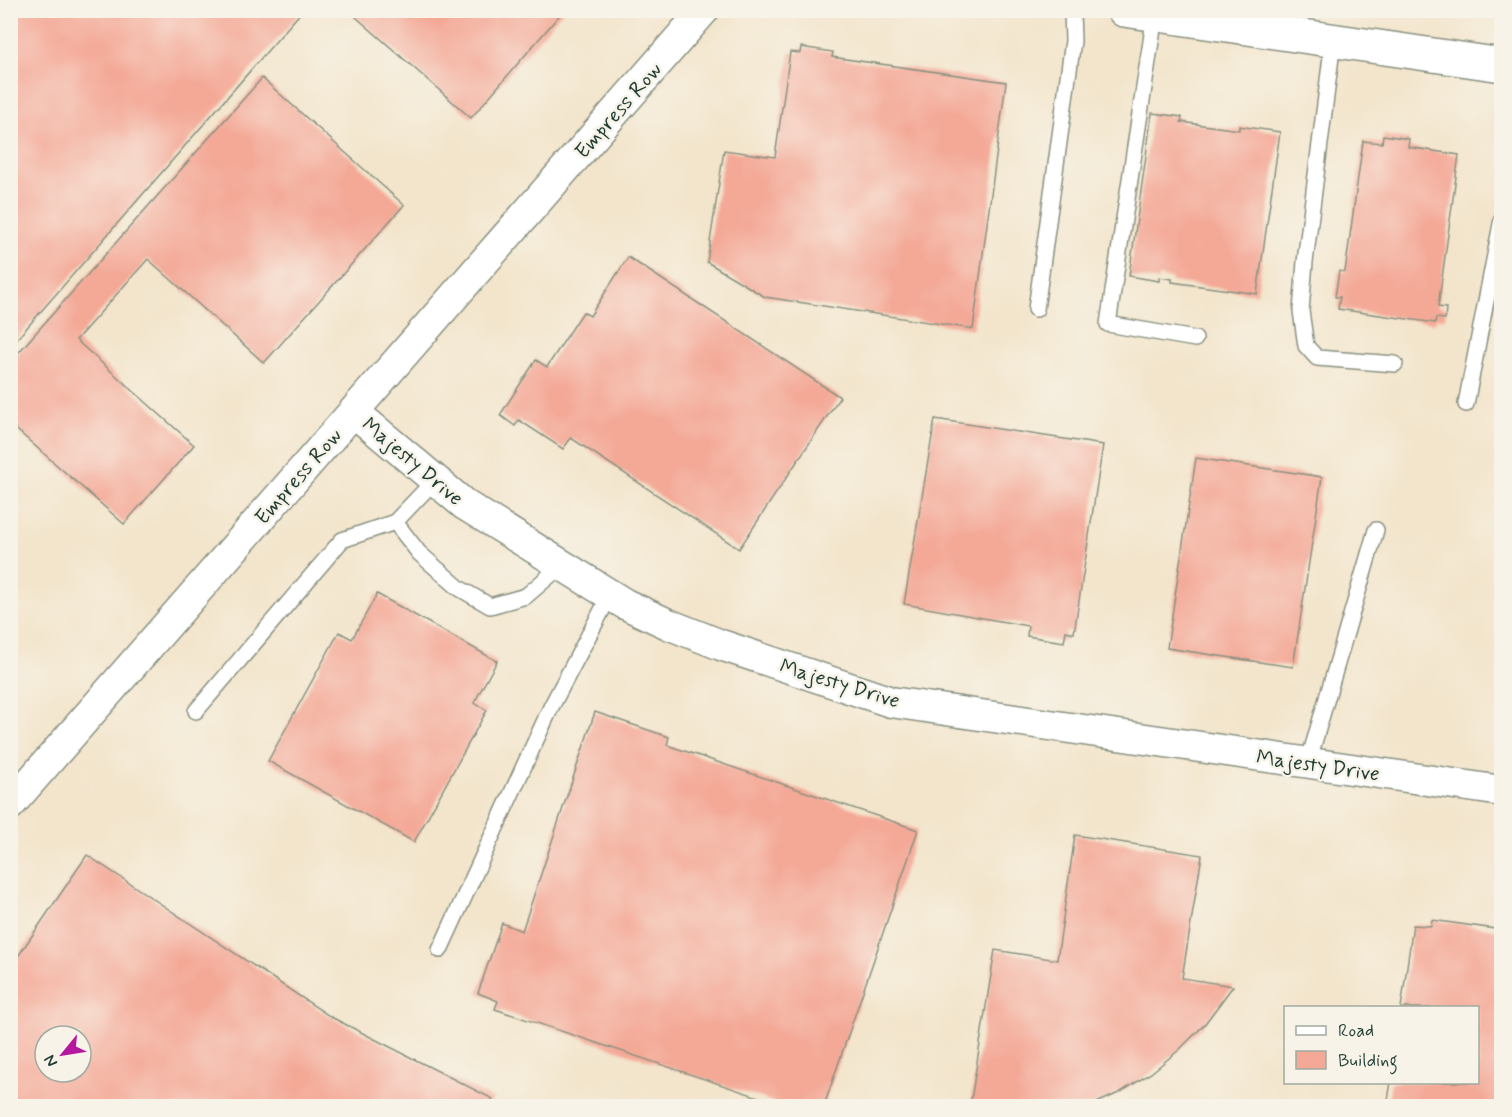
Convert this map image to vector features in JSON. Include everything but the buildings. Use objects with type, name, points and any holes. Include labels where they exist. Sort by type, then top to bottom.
[{"type":"street","name":"Empress Row","points":[[10,805],[704,10]]},
{"type":"street","points":[[1140,13],[1502,65]]},
{"type":"street","name":"Majesty Drive","points":[[354,412],[465,505],[610,595],[668,624],[721,645],[891,702],[1502,791]]},
{"type":"lane","points":[[1036,309],[1073,41],[1072,10]]},
{"type":"lane","points":[[1140,13],[1108,324],[1195,339]]},
{"type":"lane","points":[[1333,41],[1305,262],[1301,311],[1306,346],[1317,358],[1395,364]]},
{"type":"lane","points":[[1466,404],[1502,219]]},
{"type":"lane","points":[[196,711],[342,540],[395,522],[435,480]]},
{"type":"lane","points":[[395,522],[419,553],[459,588],[490,606],[526,596],[562,565]]},
{"type":"lane","points":[[1308,763],[1376,530]]},
{"type":"lane","points":[[440,950],[551,707],[610,595]]}]
